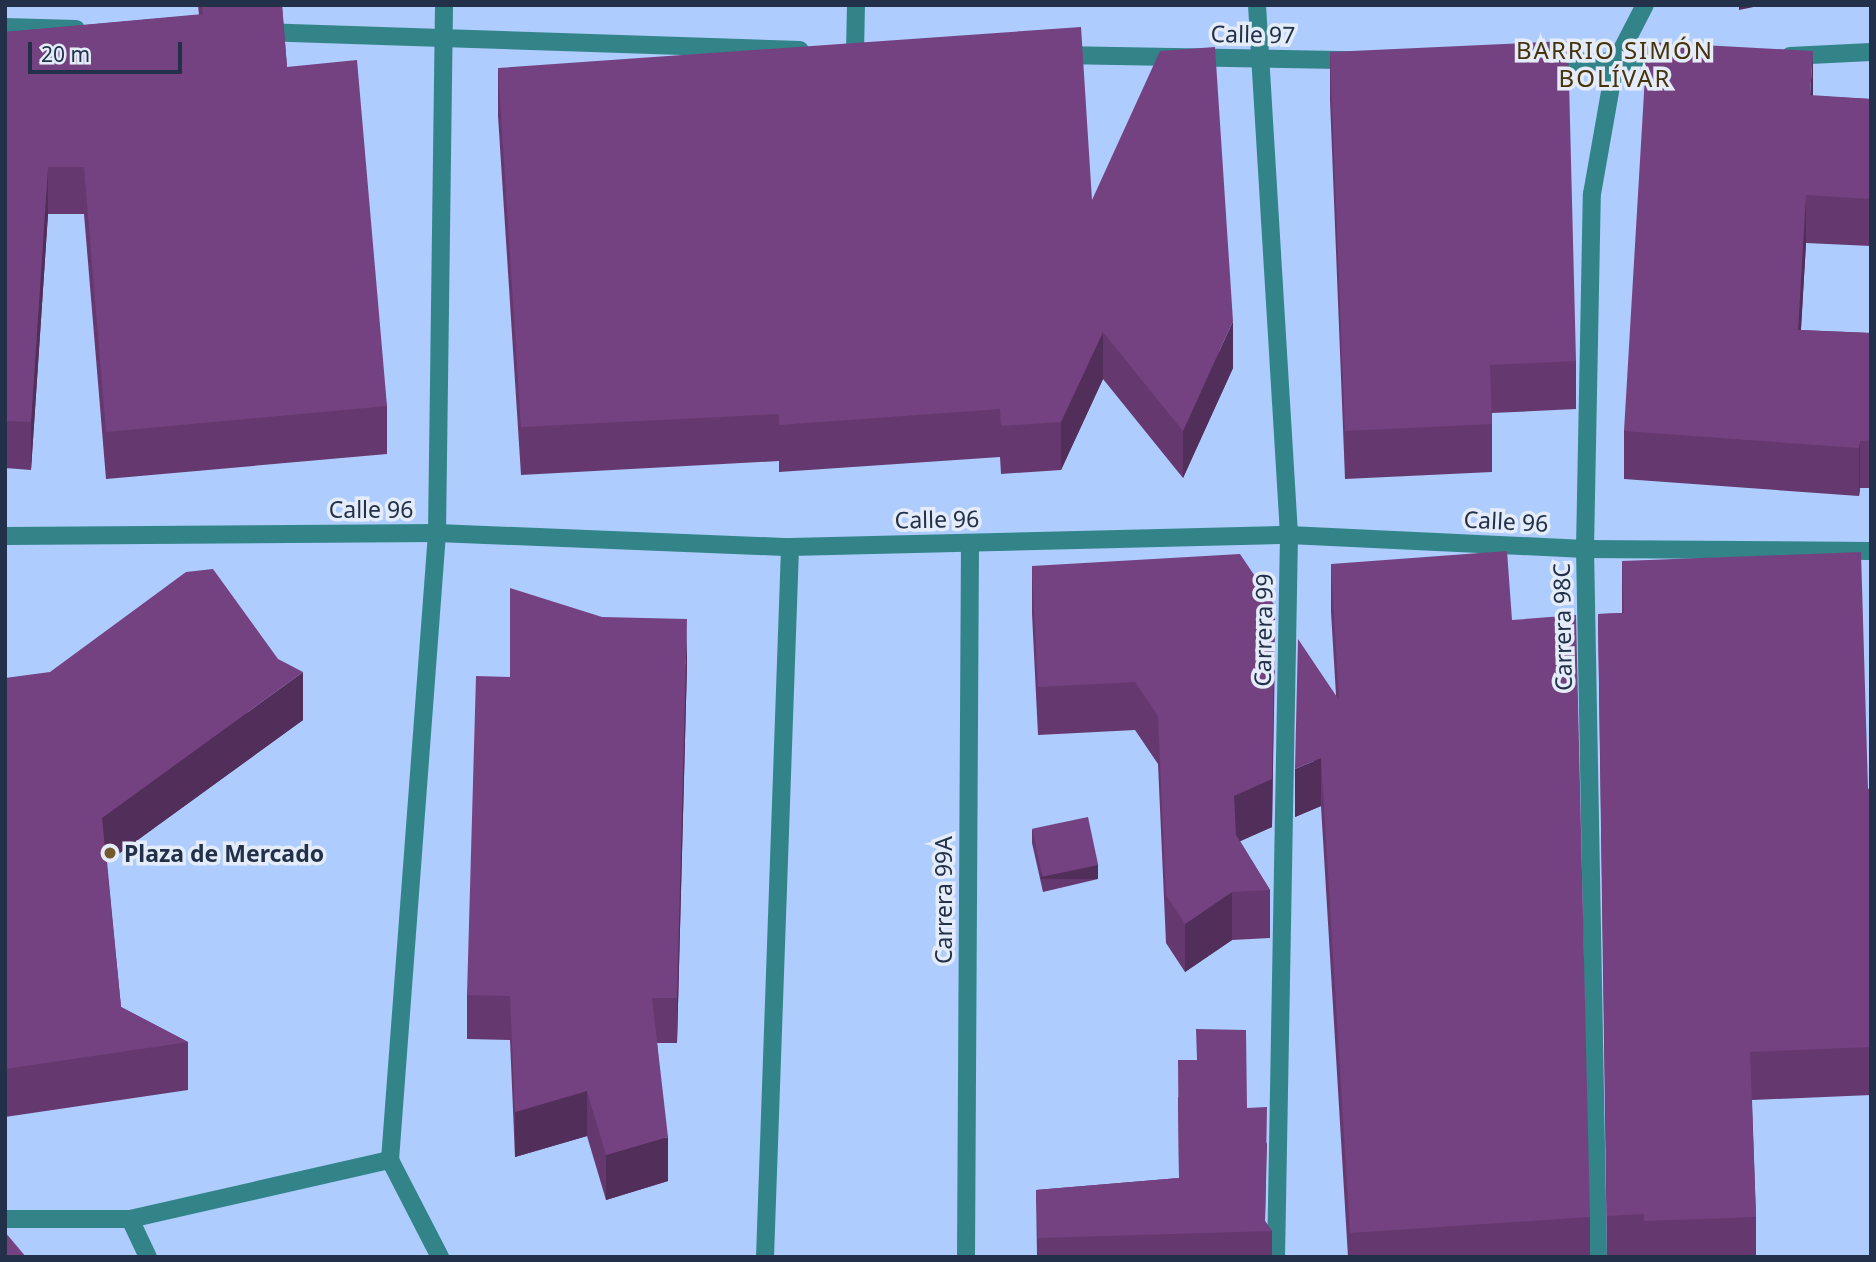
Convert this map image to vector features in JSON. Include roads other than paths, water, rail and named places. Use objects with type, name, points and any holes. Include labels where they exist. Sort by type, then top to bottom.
[{"type":"street","points":[[440,1257],[390,1160],[437,533],[446,36],[444,5]]},
{"type":"street","points":[[239,32],[446,36],[862,52],[856,5]]},
{"type":"street","name":"Carrera 99","points":[[1257,5],[1257,58],[1289,535],[1276,1257]]},
{"type":"street","name":"Carrera 98C","points":[[1598,1257],[1585,549],[1591,194],[1615,64],[1645,5]]},
{"type":"street","points":[[5,27],[102,29]]},
{"type":"street","points":[[1763,57],[1871,52]]},
{"type":"street","name":"Calle 97","points":[[1035,55],[1367,60]]},
{"type":"street","points":[[1518,62],[1615,64],[1682,61]]},
{"type":"street","name":"Calle 96","points":[[5,536],[437,533],[790,547],[1289,535],[1585,549],[1871,551]]},
{"type":"street","name":"Carrera 99A","points":[[966,1257],[970,543]]},
{"type":"street","points":[[765,1257],[790,547]]},
{"type":"street","points":[[5,1219],[130,1219],[390,1160]]},
{"type":"street","points":[[130,1219],[148,1257]]},
{"type":"place","name":"Plaza de Mercado","points":[[110,853]]},
{"type":"district","name":"BARRIO SIMÓN BOLÍVAR","points":[[1615,64]]}]
